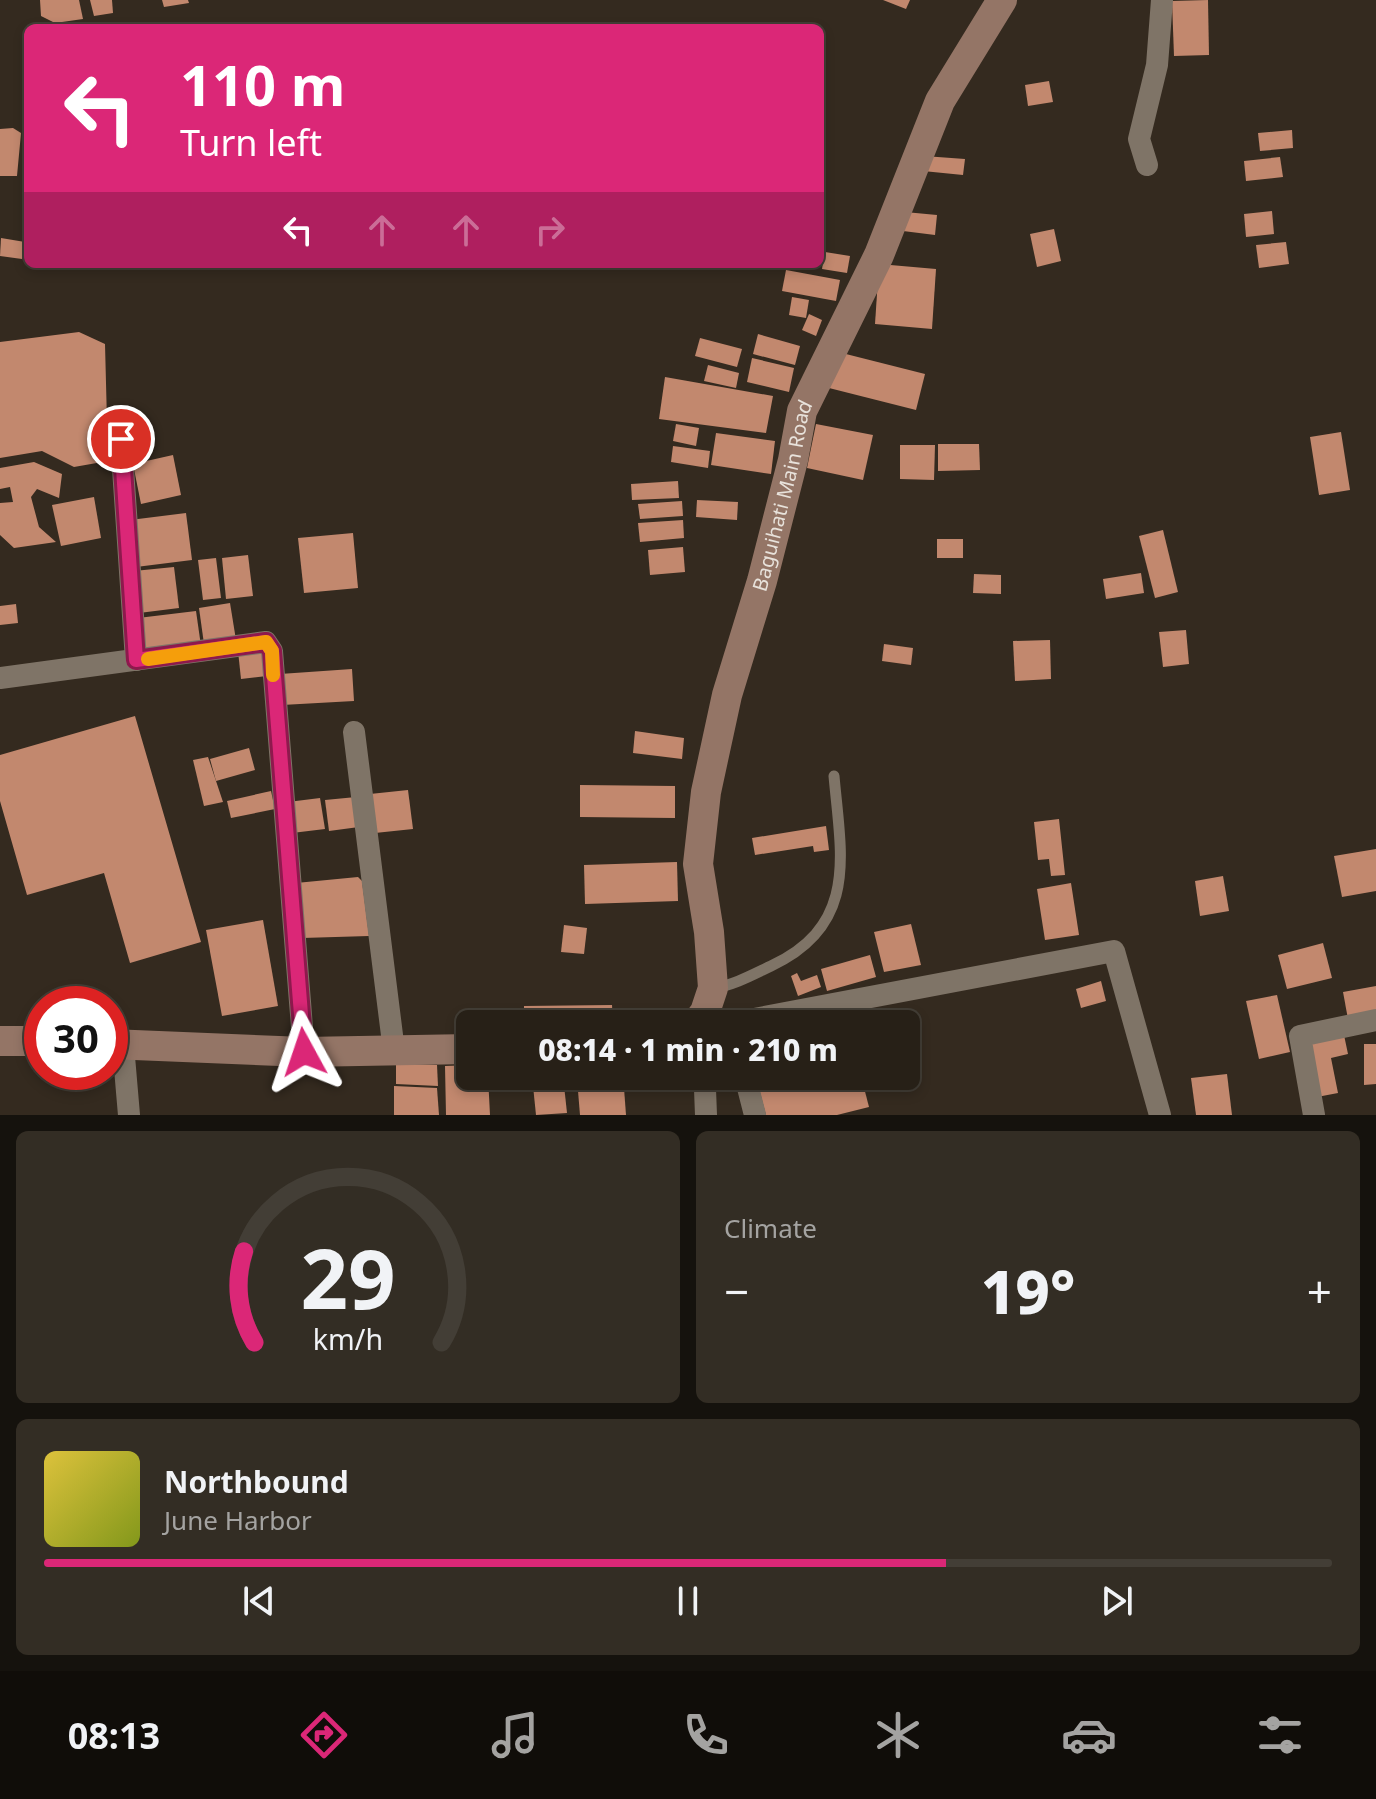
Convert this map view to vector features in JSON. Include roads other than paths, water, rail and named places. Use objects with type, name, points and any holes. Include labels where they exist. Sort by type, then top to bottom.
[{"type":"street","name":"Baguihati Main Road","points":[[706,1010],[713,988],[709,932],[698,864],[706,792],[727,695],[762,581],[793,460],[802,411],[879,255],[940,101],[1002,0]]},
{"type":"street","points":[[1147,165],[1139,139],[1157,65],[1162,0]]},
{"type":"street","points":[[121,439],[136,660]]},
{"type":"street","points":[[0,678],[266,642],[272,651],[304,1052]]},
{"type":"street","points":[[354,732],[394,1051]]},
{"type":"street","points":[[807,1010],[1114,951],[1160,1115]]},
{"type":"street","points":[[1314,1115],[1300,1036],[1376,1020]]},
{"type":"street","points":[[0,1041],[24,1041]]},
{"type":"street","points":[[128,1044],[304,1052],[456,1049]]},
{"type":"street","points":[[125,1090],[129,1115]]},
{"type":"street","points":[[705,1090],[706,1115]]},
{"type":"street","points":[[749,1090],[755,1115]]},
{"type":"lane","points":[[713,988],[728,986],[782,961],[822,929],[840,886],[841,859],[834,776]]}]
